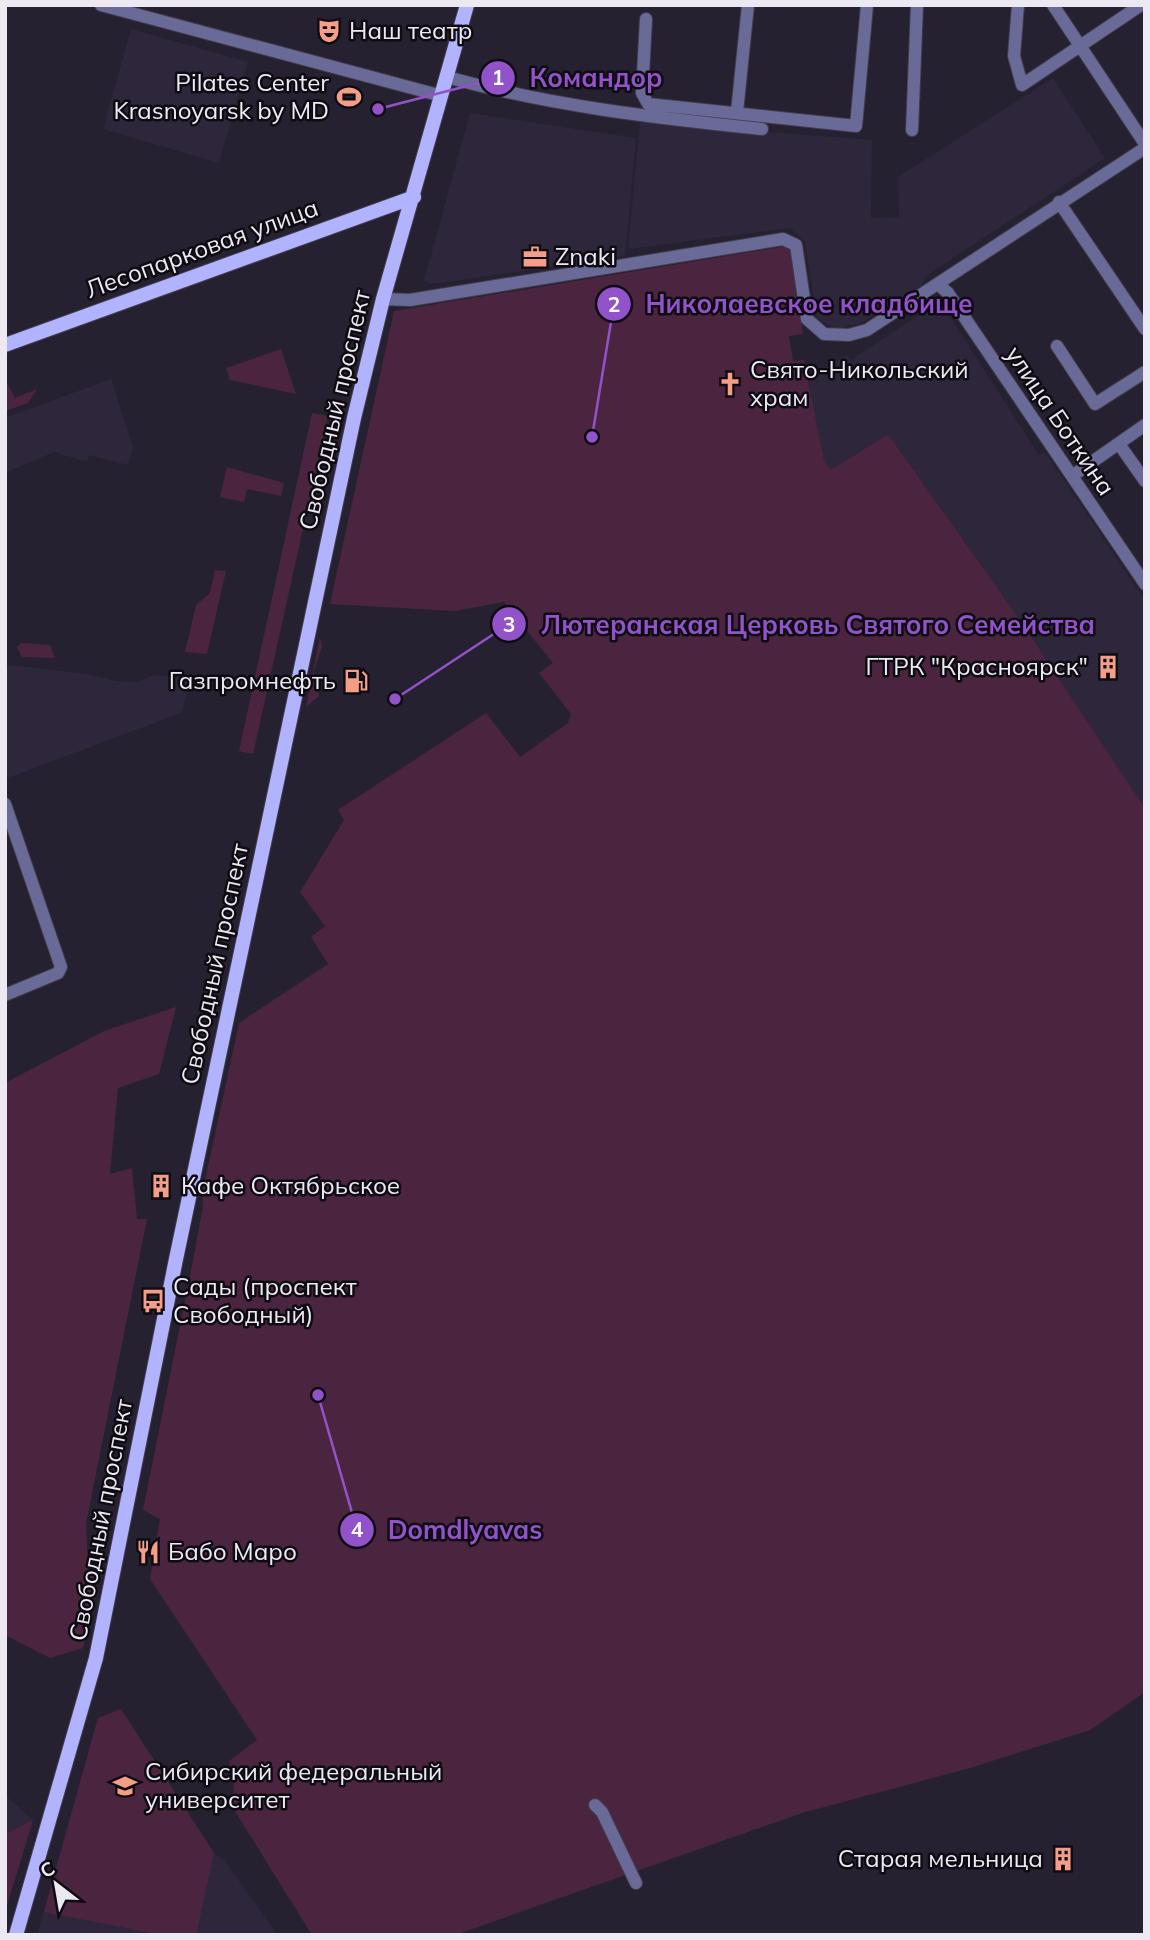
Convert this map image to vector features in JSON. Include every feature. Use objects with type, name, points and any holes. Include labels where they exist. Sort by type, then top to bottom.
[{"type":"main road","name":"Свободный проспект","points":[[16,1935],[96,1658],[336,500],[383,299],[467,5]]},
{"type":"main road","name":"Лесопарковая улица","points":[[5,345],[414,197]]},
{"type":"street","points":[[102,5],[442,96]]},
{"type":"street","points":[[737,112],[748,5]]},
{"type":"street","points":[[646,19],[642,93],[648,104],[856,126],[867,5]]},
{"type":"street","points":[[912,130],[917,5]]},
{"type":"street","points":[[1018,5],[1014,56],[1021,85],[1141,5]]},
{"type":"street","points":[[383,299],[410,300],[783,239],[796,246],[801,257],[807,319],[813,326],[835,336],[867,330],[1145,146],[1053,5]]},
{"type":"street","points":[[447,77],[497,91],[618,113],[762,129]]},
{"type":"street","points":[[1059,202],[1145,329]]},
{"type":"street","name":"улица Боткина","points":[[938,284],[948,293],[1145,584]]},
{"type":"street","points":[[1057,346],[1095,404],[1145,372]]},
{"type":"street","points":[[1072,476],[1145,425]]},
{"type":"street","points":[[1119,444],[1145,481]]},
{"type":"street","points":[[5,804],[10,843],[61,967],[58,974],[5,995]]},
{"type":"street","points":[[595,1805],[602,1812],[636,1883]]},
{"type":"shaded area","points":[[131,29],[248,62],[219,163],[103,129]]},
{"type":"shaded area","points":[[1053,78],[1105,158],[926,276],[921,286],[859,324],[838,328],[817,318],[805,242],[790,228],[628,249],[640,122],[872,140],[871,218],[899,217],[898,177]]},
{"type":"shaded area","points":[[470,113],[636,138],[625,256],[432,284],[424,281]]},
{"type":"shaded area","points":[[787,246],[794,256],[803,334],[789,336],[793,361],[804,360],[824,461],[831,470],[888,434],[1018,617],[1145,808],[1145,1692],[1090,1730],[970,1768],[802,1813],[455,1935],[312,1935],[233,1808],[234,1783],[229,1761],[257,1740],[150,1579],[160,1519],[143,1510],[191,1271],[203,1206],[202,1194],[239,1023],[328,964],[311,937],[325,926],[300,892],[344,820],[338,810],[486,713],[520,757],[568,723],[571,714],[539,673],[553,663],[504,602],[455,611],[330,604],[394,311]]},
{"type":"shaded area","points":[[940,301],[1039,455],[1045,452],[1145,600],[1145,808],[1018,617],[888,434],[831,470],[824,461],[813,413],[809,378],[847,355],[851,360]]},
{"type":"shaded area","points":[[281,349],[296,394],[230,380],[226,368]]},
{"type":"shaded area","points":[[5,379],[15,398],[37,389],[28,403],[5,411]]},
{"type":"shaded area","points":[[111,379],[133,447],[128,465],[89,455],[87,462],[54,452],[5,473],[5,418]]},
{"type":"shaded area","points":[[312,413],[328,416],[253,754],[239,751]]},
{"type":"shaded area","points":[[227,467],[284,483],[281,496],[247,489],[244,502],[220,497]]},
{"type":"shaded area","points":[[215,570],[226,571],[207,654],[185,652],[196,605],[210,593]]},
{"type":"shaded area","points":[[320,637],[322,646],[314,671],[319,696],[306,707]]},
{"type":"shaded area","points":[[21,643],[50,645],[55,658],[22,657],[17,647]]},
{"type":"shaded area","points":[[9,665],[87,674],[116,681],[137,682],[155,675],[191,679],[181,713],[5,779],[5,667]]},
{"type":"shaded area","points":[[176,1007],[159,1074],[118,1088],[110,1174],[132,1168],[137,1219],[147,1219],[86,1523],[88,1570],[98,1580],[83,1648],[50,1658],[5,1635],[5,1083],[104,1031]]},
{"type":"shaded area","name":"Сибирский федеральный университет","points":[[121,1709],[214,1853],[224,1860],[278,1935],[37,1935],[98,1718]]},
{"type":"shaded area","name":"Сибирский федеральный университет","points":[[121,1709],[214,1853],[196,1935],[162,1935],[44,1912],[98,1718]]},
{"type":"shaded area","points":[[5,1795],[33,1820],[5,1912]]},
{"type":"shaded area","points":[[33,1820],[5,1912],[5,1834]]},
{"type":"place","name":"Наш театр","points":[[329,31]]},
{"type":"place","name":"Pilates Center Krasnoyarsk by MD","points":[[349,97]]},
{"type":"place","name":"Командор","points":[[378,109]]},
{"type":"place","name":"Znaki","points":[[535,257]]},
{"type":"place","name":"Свято-Никольский храм","points":[[730,384]]},
{"type":"place","name":"Николаевское кладбище","points":[[592,437]]},
{"type":"place","name":"ГТРК \"Красноярск\"","points":[[1108,667]]},
{"type":"place","name":"Газпромнефть","points":[[356,681]]},
{"type":"place","name":"Лютеранская Церковь Святого Семейства","points":[[395,699]]},
{"type":"place","name":"Кафе Октябрьское","points":[[161,1186]]},
{"type":"place","name":"Сады (проспект Свободный)","points":[[153,1301]]},
{"type":"place","name":"Domdlyavas","points":[[318,1395]]},
{"type":"place","name":"Бабо Маро","points":[[148,1552]]},
{"type":"place","name":"Сибирский федеральный университет","points":[[125,1786]]},
{"type":"place","name":"Старая мельница","points":[[1063,1859]]}]
